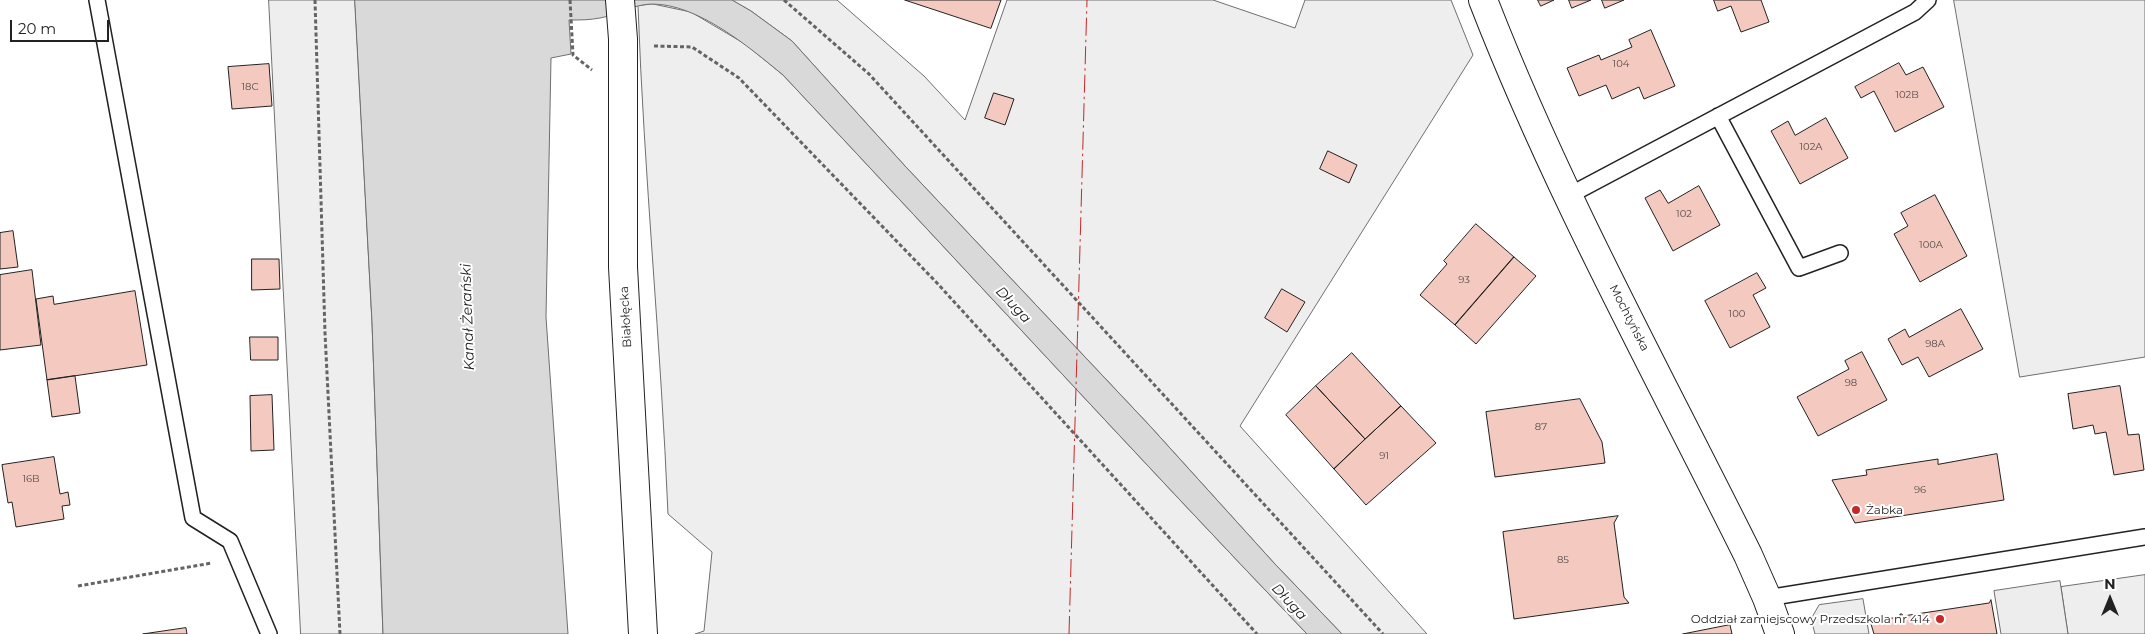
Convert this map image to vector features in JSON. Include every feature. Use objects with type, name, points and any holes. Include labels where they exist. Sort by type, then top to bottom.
[{"type":"street","name":"Białołęcka","points":[[620,0],[635,42],[624,267],[643,634]]},
{"type":"street","name":"Mochtyńska","points":[[1483,0],[1528,111],[1568,196],[1712,482],[1767,598],[1780,634]]},
{"type":"lane","points":[[97,0],[193,518],[230,541],[269,634]]},
{"type":"lane","points":[[1568,196],[1915,12],[1928,0]]},
{"type":"lane","points":[[1718,116],[1799,268],[1840,253]]},
{"type":"lane","points":[[1767,598],[2145,537]]},
{"type":"path","points":[[315,0],[325,333],[340,634]]},
{"type":"path","points":[[570,0],[573,55]]},
{"type":"path","points":[[784,0],[869,74],[1383,634]]},
{"type":"path","points":[[635,42],[692,47],[739,78],[937,283],[1257,634]]},
{"type":"path","points":[[78,586],[237,559]]},
{"type":"shaded area","points":[[269,0],[355,0],[372,322],[383,634],[301,634]]},
{"type":"shaded area","points":[[732,0],[837,0],[924,76],[965,120],[1007,0],[1213,0],[1295,28],[1305,0],[1451,0],[1473,55],[1240,426],[1427,634],[1342,634],[1274,563],[1150,426],[905,166],[792,41],[751,11]]},
{"type":"shaded area","points":[[1954,0],[2145,0],[2145,357],[2020,377]]},
{"type":"shaded area","points":[[653,4],[691,12],[745,44],[783,75],[1307,634],[695,634],[704,631],[712,552],[668,514],[638,6]]},
{"type":"shaded area","points":[[2145,575],[2145,634],[2068,634],[2061,587]]},
{"type":"shaded area","points":[[2060,581],[2068,634],[2001,634],[1994,591]]},
{"type":"shaded area","points":[[1863,599],[1869,634],[1815,634],[1811,619],[1819,605]]},
{"type":"water","points":[[355,0],[732,0],[751,11],[792,41],[905,166],[1150,426],[1274,563],[1342,634],[1307,634],[783,75],[739,40],[705,19],[669,6],[645,4],[600,18],[569,20],[571,54],[551,58],[546,317],[568,634],[383,634],[372,322]]},
{"type":"building","points":[[905,0],[1001,0],[991,28]]},
{"type":"building","points":[[1538,0],[1554,0],[1541,6]]},
{"type":"building","points":[[1569,0],[1591,0],[1572,8]]},
{"type":"building","points":[[1602,0],[1624,0],[1605,8]]},
{"type":"building","points":[[1714,0],[1761,0],[1769,22],[1741,32],[1731,6],[1718,11]]},
{"type":"building","points":[[1651,30],[1675,86],[1644,99],[1639,87],[1612,99],[1606,85],[1579,96],[1567,68],[1599,55],[1601,60],[1632,47],[1629,40]]},
{"type":"building","points":[[1899,63],[1906,75],[1923,67],[1944,107],[1895,132],[1874,91],[1861,98],[1855,87]]},
{"type":"building","points":[[269,64],[272,106],[232,109],[228,67]]},
{"type":"building","points":[[994,93],[1014,99],[1005,125],[985,118]]},
{"type":"building","points":[[1826,118],[1848,158],[1800,184],[1771,131],[1788,121],[1795,135]]},
{"type":"building","points":[[1328,151],[1357,165],[1349,183],[1320,169]]},
{"type":"building","points":[[1699,186],[1720,225],[1673,251],[1645,198],[1660,190],[1668,203]]},
{"type":"building","points":[[1935,195],[1967,256],[1920,282],[1894,234],[1908,226],[1901,213]]},
{"type":"building","points":[[1476,224],[1514,257],[1455,325],[1420,295],[1447,264],[1444,261]]},
{"type":"building","points":[[13,231],[18,267],[0,269],[0,233]]},
{"type":"building","points":[[1514,257],[1536,276],[1476,344],[1455,325]]},
{"type":"building","points":[[252,259],[279,259],[280,289],[252,290]]},
{"type":"building","points":[[32,270],[41,345],[0,350],[0,275]]},
{"type":"building","points":[[1757,273],[1766,288],[1753,295],[1770,327],[1730,348],[1705,301]]},
{"type":"building","points":[[1282,289],[1305,302],[1287,332],[1265,318]]},
{"type":"building","points":[[135,291],[147,365],[47,380],[36,299],[53,296],[54,304]]},
{"type":"building","points":[[1961,309],[1983,349],[1929,377],[1918,357],[1902,365],[1888,339],[1905,329],[1909,337]]},
{"type":"building","points":[[250,337],[278,337],[278,360],[251,360]]},
{"type":"building","points":[[1862,352],[1887,400],[1818,436],[1797,397],[1849,369],[1845,361]]},
{"type":"building","points":[[1352,353],[1401,406],[1365,439],[1316,386]]},
{"type":"building","points":[[75,376],[80,413],[52,417],[47,380]]},
{"type":"building","points":[[1316,386],[1365,439],[1334,469],[1286,415]]},
{"type":"building","points":[[2120,386],[2128,435],[2139,434],[2144,470],[2114,475],[2106,432],[2095,434],[2093,425],[2073,429],[2068,394]]},
{"type":"building","points":[[272,395],[274,450],[251,451],[250,396]]},
{"type":"building","points":[[1580,399],[1602,442],[1605,463],[1495,477],[1486,412]]},
{"type":"building","points":[[1401,406],[1436,443],[1366,505],[1334,469]]},
{"type":"building","points":[[1997,454],[2004,500],[1855,523],[1832,480],[1867,475],[1866,470],[1938,459],[1938,464]]},
{"type":"building","points":[[54,457],[60,494],[68,492],[70,505],[62,506],[64,519],[16,527],[12,502],[8,503],[2,465]]},
{"type":"building","points":[[1618,516],[1614,523],[1624,597],[1629,603],[1514,619],[1503,532]]},
{"type":"building","name":"Oddział zamiejscowy Przedszkola nr 414","points":[[1991,600],[1997,634],[1874,634],[1871,624],[1871,621],[1900,617],[1900,614],[1903,616],[1989,603]]},
{"type":"building","points":[[1730,625],[1732,634],[1683,634]]},
{"type":"building","points":[[186,628],[187,634],[143,634]]},
{"type":"power","points":[[1069,634],[1087,0]]},
{"type":"place","name":"Żabka","points":[[1856,510]]},
{"type":"place","name":"Oddział zamiejscowy Przedszkola nr 414","points":[[1940,619]]},
{"type":"water label","name":"Długa","points":[[1013,305]]},
{"type":"water label","name":"Kanał Żerański","points":[[468,317]]},
{"type":"water label","name":"Długa","points":[[1289,602]]}]
